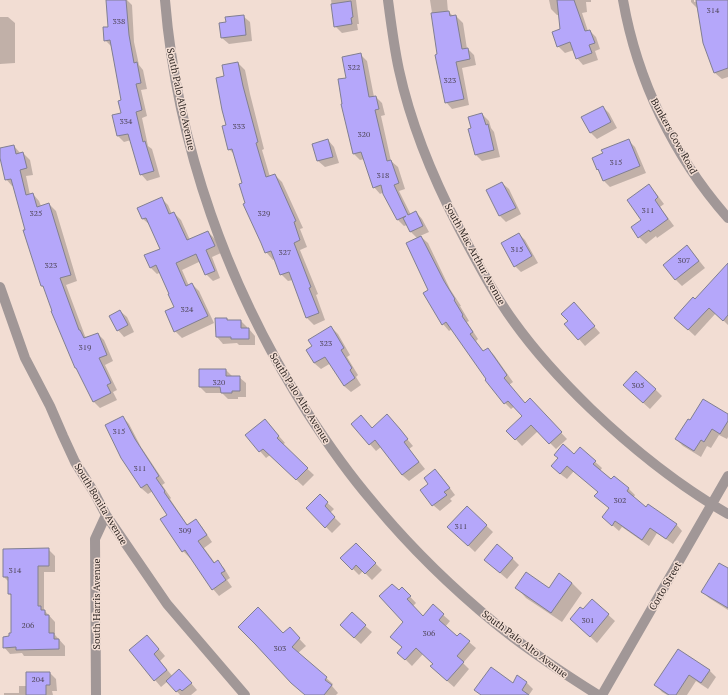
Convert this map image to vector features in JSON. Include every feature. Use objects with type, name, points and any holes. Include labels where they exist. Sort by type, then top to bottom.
[{"type":"street","name":"South Palo Alto Avenue","points":[[165,0],[176,88],[202,190],[225,253],[247,303],[278,365],[333,451],[357,483],[386,518],[428,562],[470,601],[509,634],[598,695]]},
{"type":"street","name":"South Mac Arthur Avenue","points":[[388,0],[399,70],[421,144],[433,175],[450,211],[485,276],[513,321],[552,369],[584,403],[628,444],[682,486],[728,514]]},
{"type":"street","name":"Bunkers Cove Road","points":[[623,0],[631,37],[641,68],[658,110],[672,138],[695,175],[728,218]]},
{"type":"street","name":"South Bonita Avenue","points":[[0,287],[25,358],[50,406],[76,462],[106,515],[167,604],[245,695]]},
{"type":"street","name":"Corto Street","points":[[602,695],[728,476]]},
{"type":"street","name":"South Harris Avenue","points":[[96,695],[95,539],[106,515]]},
{"type":"building","points":[[106,0],[126,0],[129,35],[134,63],[137,62],[141,83],[136,84],[142,110],[136,112],[143,142],[145,141],[154,171],[140,175],[128,134],[117,136],[112,115],[121,113],[118,101],[121,100],[110,40],[104,41],[103,27],[108,27]]},
{"type":"building","points":[[557,0],[574,0],[585,31],[590,30],[595,43],[589,45],[592,53],[576,59],[570,42],[557,47],[552,32],[560,29]]},
{"type":"building","points":[[696,0],[728,0],[728,68],[714,73],[703,43]]},
{"type":"building","points":[[351,1],[353,17],[351,18],[352,24],[334,27],[331,4]]},
{"type":"building","points":[[449,11],[450,16],[456,15],[462,49],[468,48],[470,59],[456,62],[464,99],[445,103],[435,55],[437,54],[431,13]]},
{"type":"building","points":[[244,15],[246,35],[221,38],[219,23],[226,22],[225,17]]},
{"type":"building","points":[[361,53],[369,97],[376,96],[379,109],[375,110],[387,161],[391,160],[399,183],[394,185],[408,215],[416,211],[423,226],[410,232],[403,218],[406,216],[397,220],[383,194],[381,185],[373,188],[361,152],[353,154],[341,104],[338,79],[346,78],[342,57]]},
{"type":"building","points":[[238,62],[258,142],[256,143],[266,177],[275,174],[296,221],[294,222],[300,240],[294,243],[311,287],[309,288],[319,313],[306,318],[289,272],[280,275],[271,251],[265,253],[243,204],[245,203],[239,184],[242,183],[232,149],[228,150],[222,126],[226,125],[216,78],[224,76],[222,65]]},
{"type":"building","points":[[603,106],[611,122],[590,133],[581,117]]},
{"type":"building","points":[[482,113],[486,125],[488,124],[494,150],[475,155],[468,129],[471,128],[468,117]]},
{"type":"building","points":[[328,139],[333,157],[317,161],[312,144]]},
{"type":"building","points":[[629,139],[640,166],[603,181],[592,158],[603,153],[601,150]]},
{"type":"building","points":[[14,145],[16,154],[23,152],[27,168],[20,170],[26,195],[33,193],[37,207],[49,203],[71,275],[60,278],[79,330],[84,338],[98,333],[107,355],[99,358],[111,383],[107,385],[111,393],[93,402],[75,368],[51,311],[43,286],[41,286],[23,230],[25,230],[11,179],[5,180],[0,158],[0,148]]},
{"type":"building","points":[[502,182],[516,208],[499,216],[486,190]]},
{"type":"building","points":[[649,184],[658,197],[655,200],[668,219],[650,232],[649,230],[638,238],[631,227],[641,220],[627,200]]},
{"type":"building","points":[[162,197],[169,214],[174,212],[187,240],[208,231],[215,246],[206,250],[215,271],[205,275],[196,254],[176,263],[186,286],[192,283],[208,316],[174,332],[165,311],[174,307],[169,294],[156,265],[150,268],[144,255],[160,249],[146,218],[142,219],[137,208]]},
{"type":"building","points":[[519,233],[532,256],[514,267],[501,243]]},
{"type":"building","points":[[421,236],[455,299],[454,300],[463,315],[462,316],[473,332],[470,334],[483,351],[488,348],[507,375],[504,378],[525,403],[530,398],[562,432],[549,444],[531,425],[515,440],[506,431],[522,416],[508,401],[504,404],[485,380],[486,379],[446,322],[442,325],[423,293],[428,290],[406,243]]},
{"type":"building","points":[[687,245],[699,261],[675,280],[663,265]]},
{"type":"building","points":[[728,263],[728,315],[723,321],[709,308],[688,330],[674,318],[693,297],[695,299]]},
{"type":"building","points":[[574,302],[595,326],[578,340],[564,324],[568,321],[561,314]]},
{"type":"building","points":[[120,310],[128,325],[117,331],[109,316]]},
{"type":"building","points":[[215,318],[241,320],[241,328],[249,328],[249,339],[216,337]]},
{"type":"building","points":[[331,326],[344,348],[341,350],[352,368],[350,370],[355,378],[344,386],[325,357],[314,363],[306,350],[312,346],[308,340]]},
{"type":"building","points":[[199,369],[226,369],[226,376],[240,376],[240,391],[221,393],[220,387],[199,387]]},
{"type":"building","points":[[636,371],[656,389],[643,403],[623,385]]},
{"type":"building","points":[[703,399],[728,414],[728,421],[720,434],[712,429],[704,442],[701,440],[694,451],[675,439],[688,419],[690,420]]},
{"type":"building","points":[[387,414],[408,439],[404,442],[419,462],[402,475],[375,440],[369,445],[351,424],[361,415],[372,428]]},
{"type":"building","points":[[123,416],[135,439],[159,476],[156,478],[165,491],[164,492],[187,525],[196,519],[207,535],[198,541],[214,563],[218,560],[225,571],[221,573],[226,580],[212,590],[185,550],[182,552],[160,519],[167,515],[147,484],[141,488],[121,458],[105,425]]},
{"type":"building","points":[[265,419],[279,436],[277,438],[308,468],[296,480],[263,449],[259,452],[245,435]]},
{"type":"building","points":[[563,444],[574,454],[580,447],[596,461],[593,464],[611,479],[614,476],[629,488],[627,491],[646,507],[648,504],[677,524],[666,539],[650,528],[642,540],[615,521],[612,526],[602,517],[609,508],[594,496],[598,492],[567,466],[560,474],[551,466],[558,458],[554,455]]},
{"type":"building","points":[[435,469],[450,488],[444,492],[447,495],[432,506],[420,490],[428,484],[424,478]]},
{"type":"building","points":[[320,494],[328,502],[325,506],[335,517],[325,528],[306,508]]},
{"type":"building","points":[[467,506],[487,525],[468,546],[447,527]]},
{"type":"building","points":[[356,543],[376,563],[365,574],[356,565],[352,570],[340,558]]},
{"type":"building","points":[[497,544],[513,558],[500,573],[484,560]]},
{"type":"building","points":[[49,548],[49,566],[38,566],[38,606],[41,606],[41,610],[45,610],[45,615],[49,615],[49,633],[54,633],[54,639],[59,639],[59,649],[16,650],[16,647],[3,648],[3,637],[9,636],[9,633],[11,633],[11,594],[8,594],[8,577],[3,577],[3,549]]},
{"type":"building","points":[[719,563],[728,568],[728,608],[701,592]]},
{"type":"building","points":[[526,572],[549,588],[559,573],[572,583],[551,613],[515,588]]},
{"type":"building","points":[[392,584],[399,590],[402,587],[411,596],[407,599],[423,616],[433,604],[444,614],[439,620],[457,636],[460,633],[470,641],[457,656],[464,662],[447,681],[430,666],[433,664],[416,648],[405,660],[397,653],[402,647],[390,637],[403,622],[379,596]]},
{"type":"building","points":[[592,599],[609,614],[590,637],[570,619],[580,607],[583,609]]},
{"type":"building","points":[[258,607],[283,633],[290,627],[300,638],[292,647],[327,677],[325,680],[332,685],[324,695],[305,695],[291,683],[238,627]]},
{"type":"building","points":[[352,612],[366,625],[354,638],[340,625]]},
{"type":"building","points":[[147,635],[159,649],[154,654],[167,670],[154,681],[129,650]]},
{"type":"building","points":[[678,649],[710,670],[701,683],[689,675],[676,695],[669,695],[654,685]]},
{"type":"building","points":[[491,667],[513,683],[517,675],[527,682],[522,690],[529,695],[481,695],[474,690]]},
{"type":"building","points":[[179,669],[192,683],[182,691],[180,689],[176,692],[166,681]]},
{"type":"building","points":[[26,672],[50,672],[50,685],[46,685],[46,695],[26,695]]}]
